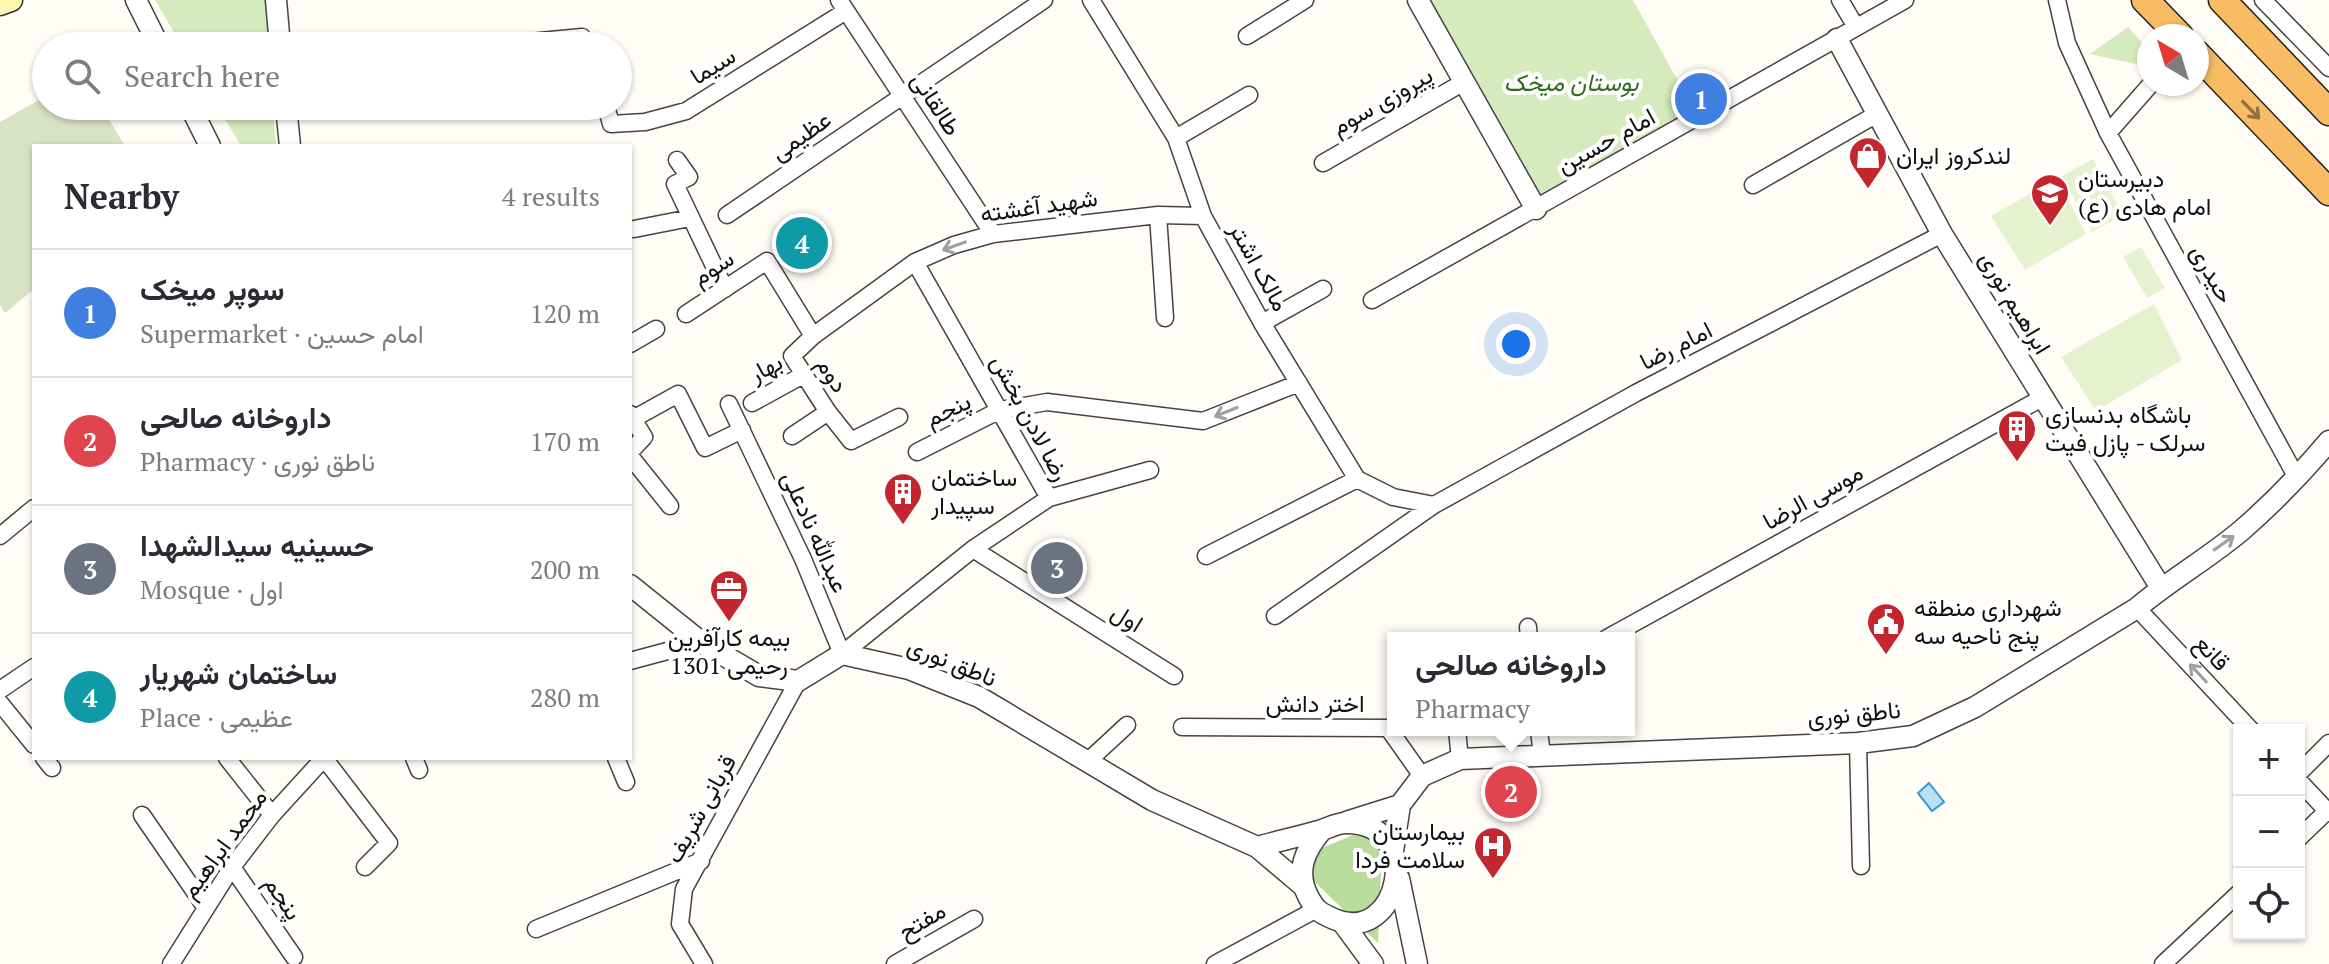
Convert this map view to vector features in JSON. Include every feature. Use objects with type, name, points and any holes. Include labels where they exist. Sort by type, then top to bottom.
[{"type":"highway","points":[[2222,0],[2329,112]]},
{"type":"highway","points":[[2152,4],[2170,24]]},
{"type":"highway","points":[[2209,67],[2329,192]]},
{"type":"main road","points":[[0,4],[11,0]]},
{"type":"street","points":[[136,0],[152,32]]},
{"type":"street","points":[[276,0],[279,32]]},
{"type":"street","name":"عظیمی","points":[[727,215],[1044,0]]},
{"type":"street","name":"مالک اشتر","points":[[1091,0],[1176,138],[1203,216],[1262,323],[1357,479]]},
{"type":"street","points":[[1247,36],[1305,0]]},
{"type":"street","points":[[1418,0],[1536,209]]},
{"type":"street","points":[[1840,0],[1856,27]]},
{"type":"street","name":"امام حسین","points":[[1372,300],[1905,0]]},
{"type":"street","name":"حیدری","points":[[2057,0],[2067,43],[2108,133],[2297,478]]},
{"type":"street","points":[[2263,0],[2329,68]]},
{"type":"street","name":"طالقانی","points":[[842,5],[993,234]]},
{"type":"street","name":"سیما","points":[[610,120],[611,124],[645,122],[686,111],[842,5]]},
{"type":"street","name":"ابراهیم نوری","points":[[1837,39],[1942,234],[2161,588]]},
{"type":"street","name":"پیروزی سوم","points":[[1323,163],[1464,82]]},
{"type":"street","points":[[1176,138],[1249,95]]},
{"type":"street","points":[[2108,133],[2140,96]]},
{"type":"street","points":[[1753,185],[1877,114]]},
{"type":"street","points":[[197,120],[209,144]]},
{"type":"street","points":[[287,120],[290,144]]},
{"type":"street","points":[[677,160],[689,177],[675,184],[725,289]]},
{"type":"street","points":[[1158,215],[1165,318]]},
{"type":"street","name":"شهید آغشته","points":[[813,336],[915,262],[954,245],[993,234],[1158,215],[1203,216]]},
{"type":"street","points":[[634,229],[690,218]]},
{"type":"street","name":"امام رضا","points":[[1275,616],[1434,505],[1636,393],[1942,234]]},
{"type":"street","name":"سوم","points":[[686,314],[767,261],[813,336]]},
{"type":"street","name":"رضا لادن بخش","points":[[842,654],[973,549],[1049,498],[915,262]]},
{"type":"street","points":[[1262,323],[1323,289]]},
{"type":"street","points":[[632,343],[656,329]]},
{"type":"street","name":"دوم","points":[[813,336],[792,356],[851,441],[899,417]]},
{"type":"street","name":"بهار","points":[[752,403],[803,375]]},
{"type":"street","points":[[1000,410],[1047,402],[1203,421],[1299,383]]},
{"type":"street","points":[[632,452],[644,437],[632,416],[678,394],[705,448],[742,430]]},
{"type":"street","name":"موسی الرضا","points":[[1618,632],[2042,398]]},
{"type":"street","name":"عبدالله نادعلی","points":[[729,404],[803,559],[842,654]]},
{"type":"street","name":"پنجم","points":[[917,452],[1000,410]]},
{"type":"street","points":[[792,436],[828,412]]},
{"type":"street","name":"ناطق نوری","points":[[1400,805],[1422,776],[1460,759],[1858,743],[1913,736],[1975,707],[2137,608],[2240,531],[2297,478],[2329,441]]},
{"type":"street","points":[[632,457],[670,506]]},
{"type":"street","points":[[1049,498],[1150,470]]},
{"type":"street","points":[[1206,556],[1357,479],[1393,497],[1434,505]]},
{"type":"street","points":[[0,535],[32,510]]},
{"type":"street","name":"اول","points":[[973,549],[1174,676]]},
{"type":"street","points":[[632,587],[701,642],[759,676],[798,681],[842,654]]},
{"type":"street","name":"قانع","points":[[2137,608],[2245,724]]},
{"type":"street","points":[[632,660],[701,642]]},
{"type":"street","name":"ناطق نوری","points":[[842,654],[909,669],[979,697],[1152,800],[1257,847],[1302,885]]},
{"type":"street","points":[[0,690],[32,668]]},
{"type":"street","name":"قربانی شریف","points":[[704,964],[680,924],[684,889],[798,681]]},
{"type":"street","points":[[0,703],[32,743]]},
{"type":"street","points":[[1087,762],[1127,725]]},
{"type":"street","name":"اختر دانش","points":[[1182,727],[1387,728]]},
{"type":"street","name":"اختر دانش","points":[[1394,736],[1422,776]]},
{"type":"street","points":[[1458,736],[1460,759]]},
{"type":"street","points":[[1540,736],[1542,756]]},
{"type":"street","points":[[1858,743],[1861,866]]},
{"type":"street","points":[[2305,767],[2329,743]]},
{"type":"street","points":[[229,760],[272,815]]},
{"type":"street","name":"محمد ابراهیم","points":[[171,964],[232,867],[272,815],[322,760]]},
{"type":"street","points":[[326,760],[389,843],[365,867]]},
{"type":"street","points":[[617,760],[626,782]]},
{"type":"street","points":[[2305,787],[2328,812],[2305,833]]},
{"type":"street","points":[[1257,847],[1400,805],[1392,896],[1380,913],[1364,920],[1342,922],[1315,910],[1302,885],[1302,861],[1322,830]]},
{"type":"street","points":[[142,815],[206,908]]},
{"type":"street","points":[[1344,823],[1364,826],[1381,836],[1396,861],[1417,964]]},
{"type":"street","points":[[536,929],[701,861]]},
{"type":"street","name":"پنجم","points":[[232,867],[294,957]]},
{"type":"street","points":[[2163,964],[2233,899]]},
{"type":"street","points":[[1215,964],[1315,910]]},
{"type":"street","name":"مفتح","points":[[895,964],[974,919]]},
{"type":"street","points":[[1342,922],[1373,964]]},
{"type":"green space","points":[[155,0],[266,0],[268,32],[174,32]]},
{"type":"green space","name":"بوستان میخک","points":[[1429,0],[1633,0],[1694,110],[1538,195]]},
{"type":"green space","points":[[2128,27],[2137,37],[2137,64],[2090,54]]},
{"type":"green space","points":[[32,104],[32,120],[109,120],[124,144],[32,144],[32,291],[5,313],[0,305],[0,122]]},
{"type":"green space","points":[[225,120],[274,120],[276,144],[240,144]]},
{"type":"green space","points":[[2093,159],[2123,215],[2092,232],[2062,176]]},
{"type":"green space","points":[[2057,178],[2086,234],[2025,270],[1991,216]]},
{"type":"green space","points":[[2141,247],[2165,288],[2147,298],[2123,257]]},
{"type":"green space","points":[[2154,304],[2182,360],[2096,411],[2061,357]]},
{"type":"green space","points":[[1383,823],[1378,943],[1292,860]]},
{"type":"water","points":[[1929,783],[1944,802],[1932,811],[1918,793]]},
{"type":"place","name":"سوپر میخک","points":[[1701,99]]},
{"type":"place","name":"لندکروز ایران","points":[[1868,190]]},
{"type":"place","name":"دبیرستان امام هادی (ع)","points":[[2050,227]]},
{"type":"place","name":"ساختمان شهریار","points":[[802,243]]},
{"type":"place","name":"باشگاه بدنسازی سرلک - پازل فیت","points":[[2017,463]]},
{"type":"place","name":"ساختمان سپیدار","points":[[903,526]]},
{"type":"place","name":"حسینیه سیدالشهدا","points":[[1057,568]]},
{"type":"place","name":"بیمه کارآفرین 1301 رحیمی","points":[[729,623]]},
{"type":"place","name":"شهرداری منطقه پنج ناحیه سه","points":[[1886,656]]},
{"type":"place","name":"داروخانه صالحی","points":[[1511,792]]},
{"type":"place","name":"بیمارستان سلامت فردا","points":[[1493,880]]}]
